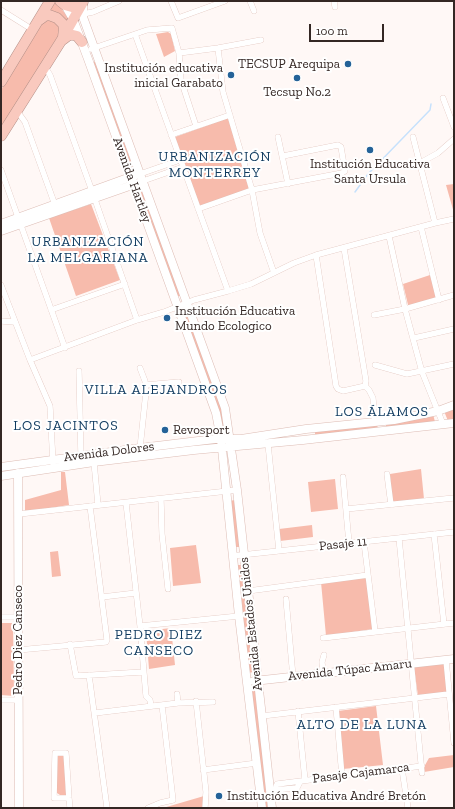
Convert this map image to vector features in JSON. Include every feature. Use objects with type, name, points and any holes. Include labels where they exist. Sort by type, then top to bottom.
[{"type":"highway","points":[[1,82],[50,1]]},
{"type":"highway","points":[[63,3],[69,7],[76,6],[83,1]]},
{"type":"highway","points":[[1,136],[61,41],[83,1]]},
{"type":"highway","points":[[35,26],[41,18],[49,15],[61,20],[64,28],[61,41]]},
{"type":"highway","points":[[61,41],[73,35],[80,39],[83,46]]},
{"type":"main road","name":"Avenida Hartley","points":[[83,1],[83,14],[94,48],[225,408],[231,443]]},
{"type":"main road","name":"Avenida Hartley","points":[[63,3],[73,19],[216,413],[221,444]]},
{"type":"main road","points":[[1,224],[19,221],[142,177]]},
{"type":"main road","points":[[1,231],[19,221],[55,205],[93,195]]},
{"type":"main road","name":"Avenida Dolores","points":[[231,443],[306,429],[402,419],[438,411],[454,405]]},
{"type":"main road","points":[[377,422],[380,431]]},
{"type":"main road","name":"Avenida Dolores","points":[[1,467],[53,463],[94,462],[221,444],[268,444],[454,423]]},
{"type":"main road","points":[[306,429],[308,440]]},
{"type":"main road","name":"Avenida Estados Unidos","points":[[231,443],[262,716],[272,790],[272,808]]},
{"type":"main road","name":"Avenida Dolores","points":[[1,476],[18,473],[81,456],[140,448],[221,444]]},
{"type":"main road","name":"Avenida Estados Unidos","points":[[221,444],[232,556],[262,808]]},
{"type":"main road","points":[[223,467],[229,462],[234,465]]},
{"type":"main road","name":"Pedro Diez Canseco","points":[[18,473],[19,808]]},
{"type":"main road","name":"Avenida Túpac Amaru","points":[[247,682],[450,660]]},
{"type":"street","points":[[83,14],[93,12],[119,1]]},
{"type":"street","points":[[171,1],[178,18],[211,3],[225,1]]},
{"type":"street","points":[[250,1],[254,11]]},
{"type":"street","points":[[1,10],[35,26]]},
{"type":"street","points":[[83,46],[94,48],[156,28],[172,28],[179,53],[181,80],[196,126]]},
{"type":"street","points":[[135,34],[228,291]]},
{"type":"street","points":[[179,53],[261,40]]},
{"type":"street","points":[[218,48],[223,92],[252,190],[260,233],[274,273]]},
{"type":"street","points":[[45,67],[50,75],[137,320]]},
{"type":"street","points":[[443,98],[454,127]]},
{"type":"street","points":[[17,111],[25,122],[55,205]]},
{"type":"street","points":[[171,135],[230,115]]},
{"type":"street","points":[[278,137],[288,184]]},
{"type":"street","points":[[413,137],[435,223]]},
{"type":"street","points":[[420,163],[438,153],[454,139]]},
{"type":"street","points":[[198,209],[252,190],[342,173],[345,171],[341,147],[338,145],[282,156]]},
{"type":"street","points":[[142,177],[180,160]]},
{"type":"street","points":[[142,177],[183,167]]},
{"type":"street","points":[[1,170],[65,348]]},
{"type":"street","points":[[30,360],[177,306],[251,284],[316,255],[435,223],[454,220]]},
{"type":"street","points":[[421,227],[439,300]]},
{"type":"street","points":[[389,236],[405,309],[422,372],[443,424]]},
{"type":"street","points":[[344,248],[366,381],[365,386]]},
{"type":"street","points":[[316,255],[336,386],[338,389],[343,391],[365,386]]},
{"type":"street","points":[[51,310],[124,284]]},
{"type":"street","points":[[1,285],[14,322],[50,406],[53,463]]},
{"type":"street","points":[[374,315],[405,309],[454,295]]},
{"type":"street","points":[[1,321],[14,322]]},
{"type":"street","points":[[414,338],[454,329]]},
{"type":"street","points":[[375,365],[407,374],[454,364]]},
{"type":"street","points":[[140,368],[146,392],[140,448]]},
{"type":"street","points":[[79,371],[81,456]]},
{"type":"street","points":[[145,385],[179,382]]},
{"type":"street","points":[[365,386],[373,398],[377,422]]},
{"type":"street","points":[[268,444],[278,551]]},
{"type":"street","points":[[94,462],[98,506]]},
{"type":"street","points":[[387,474],[391,505]]},
{"type":"street","points":[[342,477],[349,544]]},
{"type":"street","points":[[19,514],[237,490]]},
{"type":"street","points":[[346,509],[454,498]]},
{"type":"street","points":[[161,499],[162,534],[168,589]]},
{"type":"street","points":[[126,503],[140,626],[143,672],[146,696],[150,700],[151,706]]},
{"type":"street","points":[[18,650],[70,644],[106,642],[108,640],[90,506]]},
{"type":"street","name":"Pasaje 11","points":[[232,556],[454,532]]},
{"type":"street","points":[[434,534],[444,624]]},
{"type":"street","points":[[399,538],[422,773]]},
{"type":"street","points":[[364,542],[375,631]]},
{"type":"street","points":[[248,591],[368,575]]},
{"type":"street","points":[[102,597],[136,593]]},
{"type":"street","points":[[286,599],[293,677]]},
{"type":"street","points":[[140,626],[239,616]]},
{"type":"street","points":[[1,617],[18,617]]},
{"type":"street","points":[[323,638],[454,623]]},
{"type":"street","points":[[70,644],[75,675],[143,672]]},
{"type":"street","points":[[323,674],[322,662],[324,655]]},
{"type":"street","points":[[450,660],[449,694],[454,743]]},
{"type":"street","points":[[89,675],[107,808]]},
{"type":"street","points":[[177,694],[178,703]]},
{"type":"street","points":[[262,716],[449,694]]},
{"type":"street","points":[[1,700],[19,700]]},
{"type":"street","points":[[95,713],[196,701],[213,702]]},
{"type":"street","points":[[196,701],[206,792],[205,808]]},
{"type":"street","points":[[148,808],[160,802],[173,800],[162,705]]},
{"type":"street","points":[[336,707],[342,776]]},
{"type":"street","points":[[298,712],[302,781]]},
{"type":"street","points":[[69,798],[54,798],[55,753],[66,753],[70,808]]},
{"type":"street","points":[[203,770],[257,763]]},
{"type":"street","name":"Pasaje Cajamarca","points":[[272,790],[297,788],[302,781],[422,766]]},
{"type":"street","points":[[402,769],[408,808]]},
{"type":"shaded area","points":[[55,1],[69,18],[66,23],[48,12]]},
{"type":"shaded area","points":[[51,19],[60,25],[59,35],[1,128],[1,90],[40,24]]},
{"type":"shaded area","points":[[168,32],[171,34],[175,51],[164,57],[156,34]]},
{"type":"shaded area","points":[[97,61],[134,164],[129,166],[91,63]]},
{"type":"shaded area","points":[[228,118],[249,189],[200,206],[175,137]]},
{"type":"shaded area","points":[[454,184],[454,213],[446,185]]},
{"type":"shaded area","points":[[144,191],[182,295],[176,297],[139,193]]},
{"type":"shaded area","points":[[91,204],[120,280],[76,296],[49,218]]},
{"type":"shaded area","points":[[433,274],[438,300],[409,309],[403,284]]},
{"type":"shaded area","points":[[188,314],[223,409],[226,433],[222,433],[183,315]]},
{"type":"shaded area","points":[[454,407],[454,420],[448,421],[444,411]]},
{"type":"shaded area","points":[[433,414],[435,422],[386,428],[386,424]]},
{"type":"shaded area","points":[[377,424],[378,429],[315,436],[315,431]]},
{"type":"shaded area","points":[[421,469],[424,499],[392,502],[390,474]]},
{"type":"shaded area","points":[[61,472],[65,472],[69,505],[25,512],[25,500],[61,490]]},
{"type":"shaded area","points":[[335,479],[338,509],[311,512],[308,482]]},
{"type":"shaded area","points":[[235,500],[240,547],[234,547],[229,501]]},
{"type":"shaded area","points":[[312,525],[313,537],[280,541],[279,529]]},
{"type":"shaded area","points":[[196,545],[201,583],[173,586],[170,548]]},
{"type":"shaded area","points":[[58,551],[61,576],[52,577],[50,552]]},
{"type":"shaded area","points":[[236,565],[242,565],[254,672],[247,673]]},
{"type":"shaded area","points":[[367,577],[373,629],[326,636],[321,582]]},
{"type":"shaded area","points":[[1,623],[13,623],[14,696],[1,695]]},
{"type":"shaded area","points":[[171,628],[175,665],[149,669],[146,631]]},
{"type":"shaded area","points":[[444,663],[448,692],[418,696],[414,667]]},
{"type":"shaded area","points":[[249,690],[256,690],[269,808],[265,808]]},
{"type":"shaded area","points":[[376,706],[383,765],[343,769],[338,711]]},
{"type":"shaded area","points":[[64,754],[66,795],[60,795],[57,793],[57,755]]},
{"type":"shaded area","points":[[454,755],[454,767],[424,772],[424,767],[429,758]]},
{"type":"shaded area","points":[[204,796],[203,808],[163,808]]},
{"type":"waterway","points":[[355,192],[368,174],[430,110],[431,104]]},
{"type":"place","name":"TECSUP Arequipa","points":[[348,64]]},
{"type":"place","name":"Institución educativa inicial Garabato","points":[[231,75]]},
{"type":"place","name":"Tecsup No.2","points":[[297,78]]},
{"type":"place","name":"Institución Educativa Santa Ursula","points":[[370,150]]},
{"type":"place","name":"Institución Educativa Mundo Ecologico","points":[[167,318]]},
{"type":"place","name":"Revosport","points":[[165,430]]},
{"type":"place","name":"Institución Educativa André Bretón","points":[[219,796]]},
{"type":"district","name":"URBANIZACIÓN MONTERREY","points":[[215,166]]},
{"type":"district","name":"URBANIZACIÓN LA MELGARIANA","points":[[88,250]]},
{"type":"district","name":"VILLA ALEJANDROS","points":[[156,390]]},
{"type":"district","name":"LOS ÁLAMOS","points":[[382,412]]},
{"type":"district","name":"LOS JACINTOS","points":[[66,426]]},
{"type":"district","name":"PEDRO DIEZ CANSECO","points":[[159,644]]},
{"type":"district","name":"ALTO DE LA LUNA","points":[[362,725]]}]
